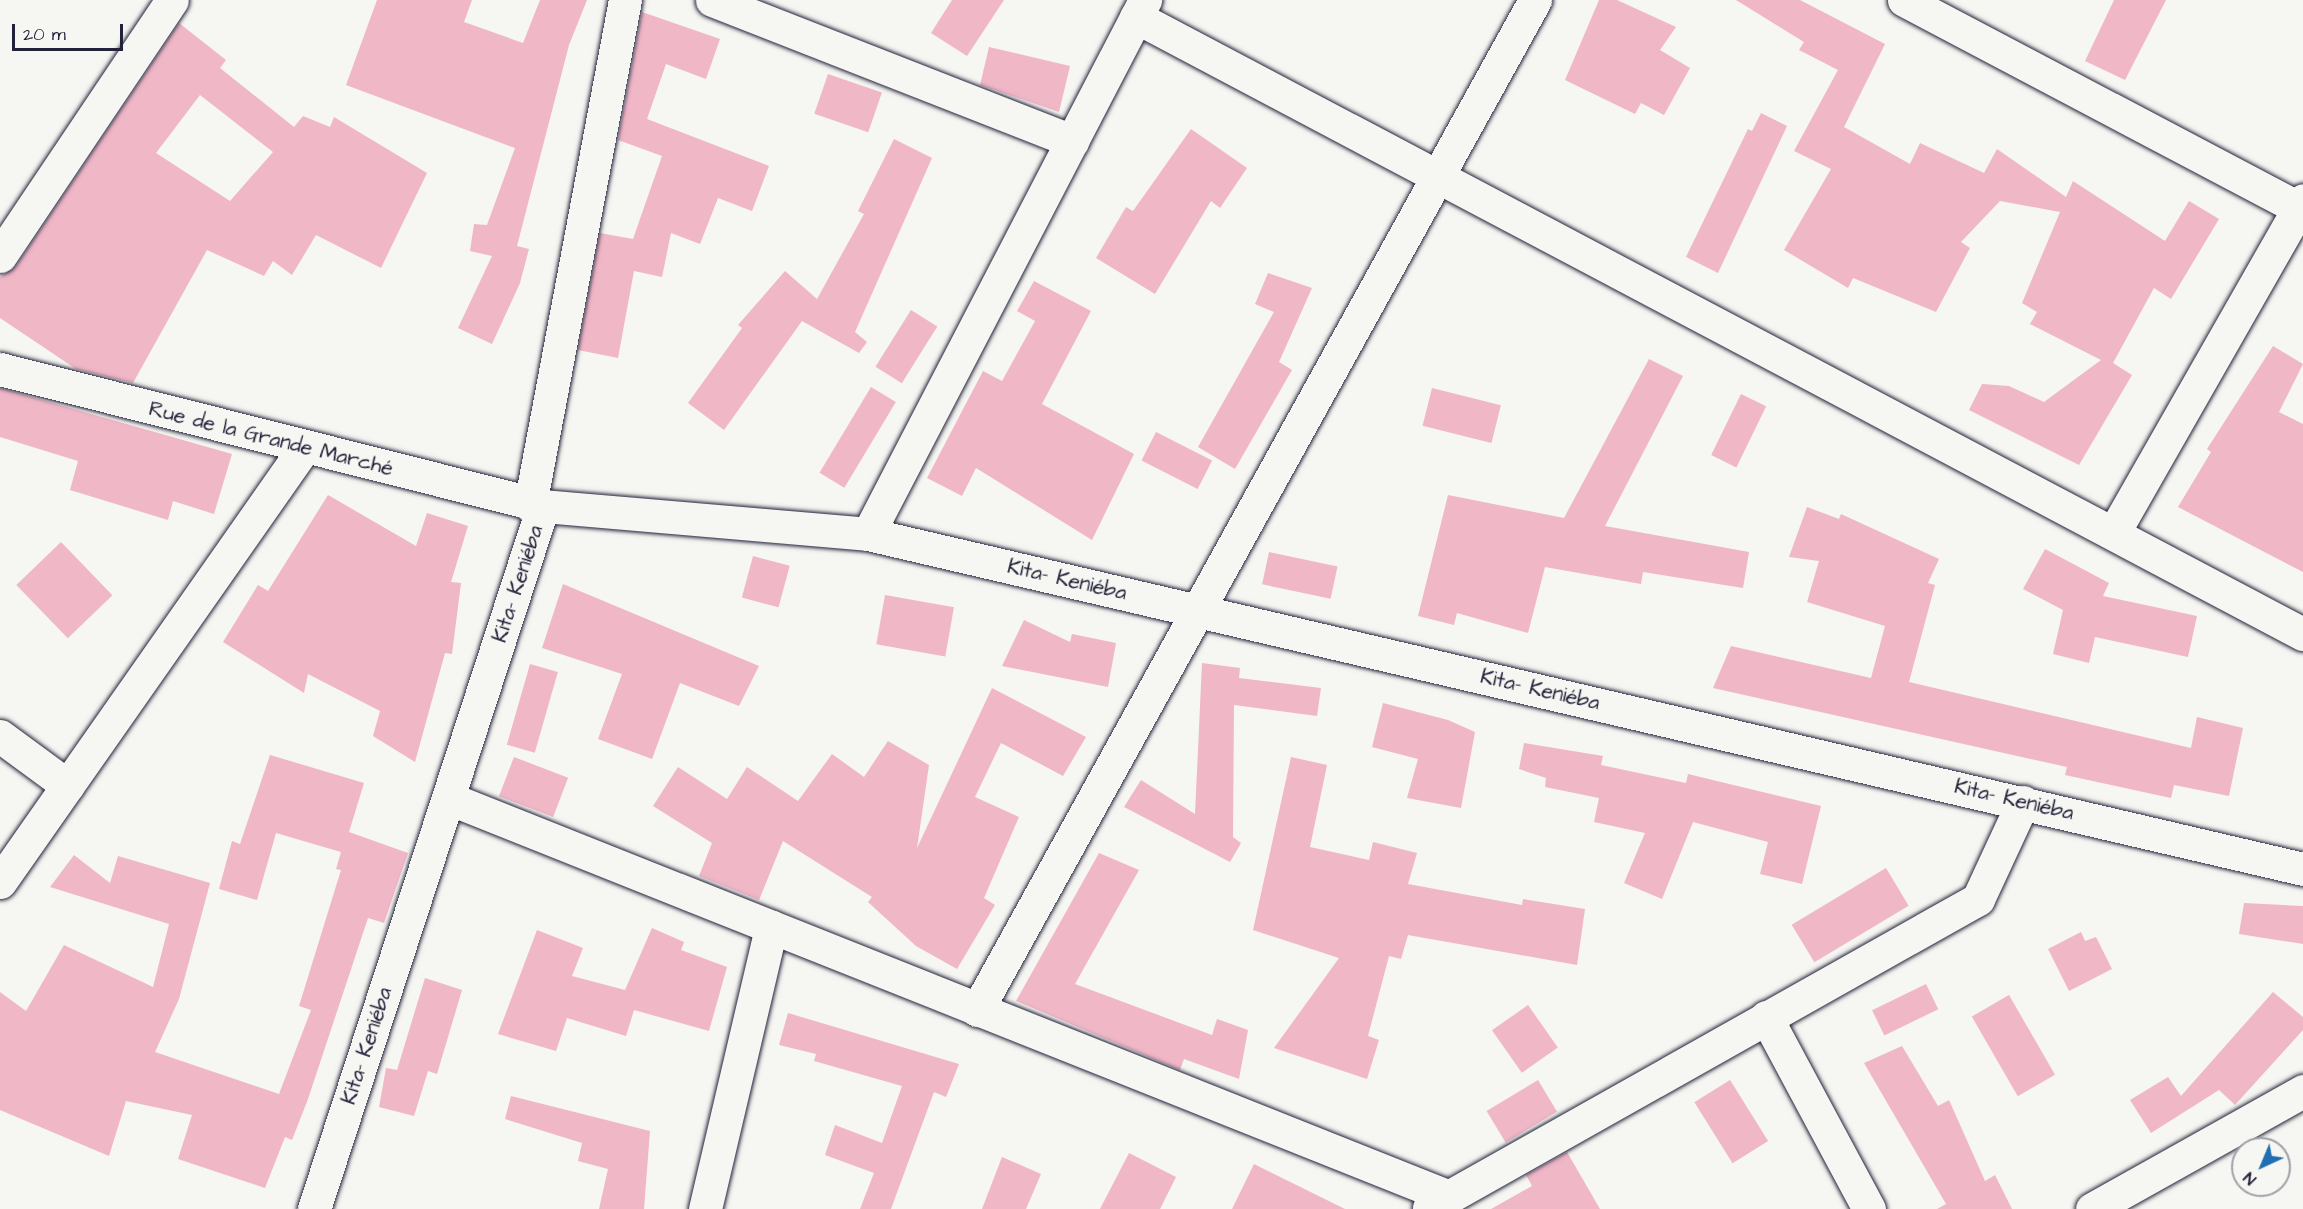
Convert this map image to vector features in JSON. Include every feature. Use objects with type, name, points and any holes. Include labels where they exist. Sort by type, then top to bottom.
[{"type":"street","points":[[0,256],[172,0]]},
{"type":"street","points":[[536,506],[624,0]]},
{"type":"street","points":[[712,0],[1072,141]]},
{"type":"street","points":[[977,1010],[1535,0]]},
{"type":"street","points":[[1904,0],[2302,206],[2114,532]]},
{"type":"street","points":[[868,534],[1141,8],[1437,178],[2114,532],[2303,634]]},
{"type":"street","name":"Rue de la Grande Marché","points":[[0,369],[536,506]]},
{"type":"street","points":[[0,882],[304,448]]},
{"type":"street","name":"Kita- Keniéba","points":[[314,1209],[448,798],[536,506],[868,534],[2303,869]]},
{"type":"street","points":[[0,736],[68,786]]},
{"type":"street","points":[[448,798],[977,1010],[1437,1203],[1978,899],[2023,802]]},
{"type":"street","points":[[705,1209],[771,927]]},
{"type":"street","points":[[1766,1017],[1869,1209]]},
{"type":"street","points":[[2092,1209],[2303,1091]]},
{"type":"building","points":[[377,0],[472,0],[464,22],[523,43],[540,0],[587,0],[569,45],[517,246],[529,249],[520,283],[492,344],[458,328],[492,256],[470,251],[474,224],[487,225],[515,148],[346,85]]},
{"type":"building","points":[[952,0],[1004,0],[967,56],[931,33]]},
{"type":"building","points":[[1599,0],[1617,0],[1676,27],[1660,50],[1690,68],[1664,115],[1641,103],[1635,114],[1565,80]]},
{"type":"building","points":[[1736,0],[1800,0],[1885,44],[1844,127],[1910,164],[1920,143],[1984,173],[1997,149],[2066,197],[2073,181],[2165,241],[2189,201],[2219,219],[2171,299],[2154,288],[2113,363],[2132,375],[2079,465],[1969,410],[1982,384],[2009,386],[2044,402],[2101,360],[2030,324],[2037,312],[2022,303],[2060,212],[2000,201],[1961,242],[1970,248],[1936,312],[1853,278],[1848,288],[1784,250],[1831,169],[1794,151],[1838,70],[1799,50],[1804,42]]},
{"type":"building","points":[[2114,0],[2166,0],[2125,80],[2085,61]]},
{"type":"building","points":[[642,12],[720,39],[706,79],[666,64],[647,119],[769,166],[752,211],[718,198],[700,244],[671,233],[662,277],[634,271],[618,358],[578,350],[600,233],[633,239],[662,156],[618,140]]},
{"type":"building","points":[[179,23],[226,60],[220,68],[294,127],[303,116],[330,127],[334,117],[427,173],[381,268],[316,235],[292,275],[273,261],[264,276],[207,250],[133,383],[76,369],[0,318],[0,277],[16,266]],"holes":[[[200,95],[273,152],[230,201],[156,153]]]},
{"type":"building","points":[[989,47],[1070,66],[1059,112],[980,85]]},
{"type":"building","points":[[828,74],[882,93],[868,132],[814,114]]},
{"type":"building","points":[[1761,113],[1787,126],[1718,273],[1686,257],[1748,129],[1752,131]]},
{"type":"building","points":[[1191,129],[1247,168],[1220,208],[1211,201],[1155,294],[1096,258],[1126,207],[1133,211]]},
{"type":"building","points":[[894,139],[932,158],[855,332],[867,342],[859,353],[802,321],[724,430],[688,403],[742,328],[738,325],[785,271],[817,299],[864,214],[858,211]]},
{"type":"building","points":[[1268,273],[1312,288],[1279,362],[1292,370],[1235,469],[1198,447],[1274,312],[1255,304]]},
{"type":"building","points":[[1034,281],[1091,311],[1042,404],[1134,454],[1092,540],[976,468],[962,496],[927,478],[983,371],[1002,381],[1035,321],[1017,311]]},
{"type":"building","points":[[911,310],[937,326],[902,383],[875,367]]},
{"type":"building","points":[[2273,346],[2303,364],[2279,412],[2303,424],[2303,572],[2178,507],[2211,452],[2207,449]]},
{"type":"building","points":[[1649,359],[1683,376],[1605,526],[1749,552],[1743,588],[1643,572],[1641,584],[1545,567],[1528,633],[1457,613],[1454,625],[1418,616],[1448,495],[1564,518]]},
{"type":"building","points":[[871,387],[896,402],[844,488],[819,473]]},
{"type":"building","points":[[0,388],[232,454],[214,514],[173,501],[168,520],[70,490],[78,461],[0,437]]},
{"type":"building","points":[[1432,388],[1501,405],[1491,443],[1423,426]]},
{"type":"building","points":[[1741,394],[1766,406],[1736,467],[1711,455]]},
{"type":"building","points":[[1156,432],[1212,461],[1198,489],[1141,461]]},
{"type":"building","points":[[328,495],[416,546],[427,513],[468,526],[451,582],[461,583],[452,654],[445,653],[415,762],[373,736],[380,711],[308,674],[304,693],[223,642],[258,585],[268,591]]},
{"type":"building","points":[[1807,507],[1839,519],[1841,514],[1939,559],[1928,583],[1935,585],[1909,682],[2191,748],[2197,717],[2243,728],[2229,796],[2174,785],[2171,798],[2065,775],[2067,767],[1713,688],[1731,646],[1871,678],[1885,626],[1807,602],[1819,561],[1789,557]]},
{"type":"building","points":[[61,542],[112,595],[68,638],[16,585]]},
{"type":"building","points":[[2045,549],[2109,583],[2103,596],[2197,616],[2188,657],[2095,637],[2089,663],[2053,654],[2063,610],[2023,589]]},
{"type":"building","points":[[1269,552],[1337,567],[1331,599],[1262,584]]},
{"type":"building","points":[[753,556],[790,566],[779,607],[742,598]]},
{"type":"building","points":[[563,584],[759,666],[739,706],[680,683],[652,759],[598,739],[622,674],[542,648]]},
{"type":"building","points":[[885,595],[954,607],[945,656],[876,644]]},
{"type":"building","points":[[1024,620],[1070,642],[1072,634],[1116,643],[1108,687],[1002,666]]},
{"type":"building","points":[[1202,663],[1240,668],[1239,678],[1321,688],[1317,716],[1234,705],[1233,837],[1241,843],[1230,862],[1124,807],[1141,780],[1195,814]]},
{"type":"building","points":[[530,664],[558,672],[535,753],[507,745]]},
{"type":"building","points":[[992,688],[1086,737],[1063,776],[1001,743],[975,797],[1019,817],[984,898],[995,905],[957,969],[916,946],[868,902],[872,897],[783,841],[759,900],[699,876],[712,843],[653,806],[678,767],[727,799],[747,767],[798,801],[832,754],[864,777],[888,741],[929,765],[917,848]]},
{"type":"building","points":[[1383,703],[1448,720],[1475,732],[1461,808],[1407,798],[1418,759],[1372,747]]},
{"type":"building","points":[[1524,743],[1603,756],[1601,765],[1686,783],[1688,774],[1821,806],[1802,884],[1760,874],[1768,842],[1693,822],[1662,899],[1624,883],[1645,833],[1594,822],[1599,798],[1545,787],[1546,778],[1519,769]]},
{"type":"building","points":[[270,755],[364,783],[349,832],[408,853],[384,923],[368,918],[308,1099],[292,1140],[285,1137],[265,1188],[178,1159],[192,1115],[126,1101],[109,1156],[0,1110],[0,992],[26,1011],[64,945],[153,987],[169,924],[50,887],[74,855],[110,883],[118,856],[210,883],[179,999],[155,1052],[279,1094],[311,1010],[299,1006],[341,870],[336,869],[341,852],[276,833],[257,900],[219,889],[232,841],[240,844]]},
{"type":"building","points":[[514,757],[568,778],[553,817],[499,796]]},
{"type":"building","points":[[1291,757],[1327,765],[1310,847],[1369,860],[1373,842],[1417,853],[1408,884],[1522,905],[1523,899],[1585,909],[1577,965],[1408,935],[1401,959],[1389,956],[1368,1036],[1379,1040],[1367,1079],[1274,1048],[1339,958],[1253,930]]},
{"type":"building","points":[[1099,853],[1139,870],[1075,984],[1212,1035],[1217,1019],[1248,1030],[1239,1079],[1184,1059],[1180,1070],[1016,1001]]},
{"type":"building","points":[[1886,868],[1909,906],[1814,962],[1792,925]]},
{"type":"building","points":[[2244,903],[2303,906],[2303,944],[2239,934]]},
{"type":"building","points":[[652,928],[684,942],[681,950],[727,967],[709,1031],[634,1010],[626,1036],[567,1018],[556,1051],[498,1034],[537,930],[583,948],[572,976],[625,990]]},
{"type":"building","points":[[2081,932],[2085,941],[2096,937],[2112,969],[2069,991],[2048,949]]},
{"type":"building","points":[[425,978],[462,990],[437,1074],[428,1071],[414,1116],[379,1107],[386,1068],[397,1070]]},
{"type":"building","points":[[1926,984],[1938,1009],[1884,1035],[1872,1010]]},
{"type":"building","points":[[2273,992],[2303,1017],[2303,1030],[2235,1105],[2219,1090],[2151,1133],[2130,1100],[2168,1077],[2181,1096]]},
{"type":"building","points":[[2009,995],[2055,1075],[2018,1096],[1972,1016]]},
{"type":"building","points":[[1528,1005],[1558,1048],[1522,1073],[1492,1030]]},
{"type":"building","points":[[788,1013],[959,1064],[946,1097],[934,1092],[891,1209],[860,1209],[874,1173],[825,1155],[835,1125],[882,1143],[902,1086],[814,1061],[816,1054],[779,1045]]},
{"type":"building","points":[[1902,1046],[1938,1106],[1949,1100],[1985,1181],[1995,1175],[2012,1209],[1937,1209],[1946,1204],[1864,1063]]},
{"type":"building","points":[[1538,1080],[1557,1112],[1506,1143],[1487,1111]]},
{"type":"building","points":[[1730,1080],[1768,1141],[1733,1163],[1694,1102]]},
{"type":"building","points":[[511,1096],[650,1131],[644,1209],[599,1209],[608,1169],[578,1161],[582,1143],[505,1119]]},
{"type":"building","points":[[1567,1152],[1600,1209],[1491,1209],[1532,1186],[1526,1175]]},
{"type":"building","points":[[1129,1153],[1176,1177],[1160,1209],[1100,1209]]},
{"type":"building","points":[[1002,1157],[1041,1174],[1026,1209],[982,1209]]},
{"type":"building","points":[[1254,1164],[1345,1209],[1232,1209]]}]
